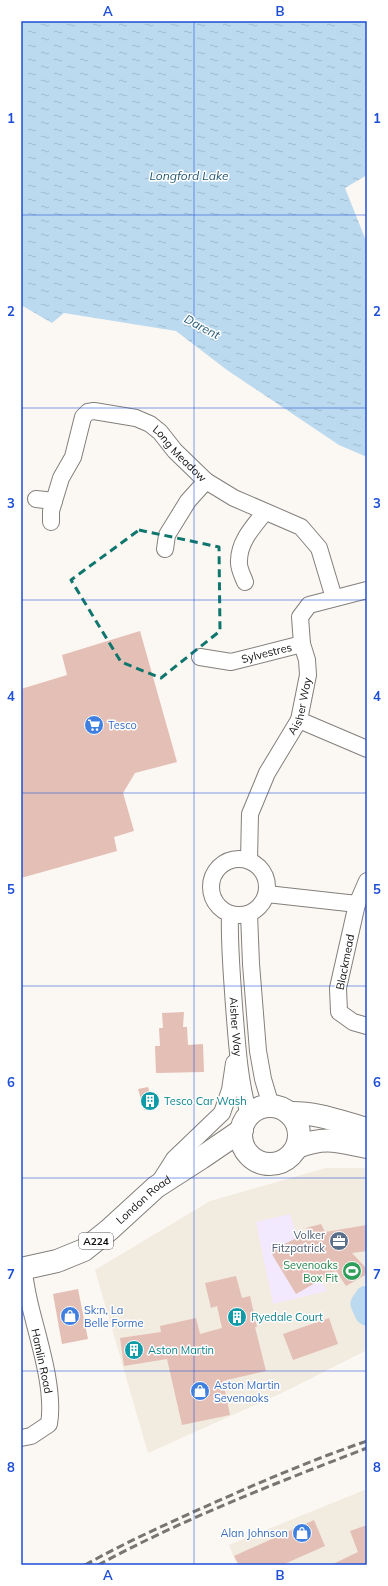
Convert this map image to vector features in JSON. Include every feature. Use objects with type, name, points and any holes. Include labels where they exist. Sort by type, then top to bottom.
[{"type":"main road","name":"London Road","points":[[22,1268],[57,1261],[84,1250],[109,1230],[156,1186],[201,1158],[246,1123],[262,1107],[316,1115],[367,1129]]},
{"type":"main road","points":[[280,1109],[295,1120],[299,1141],[297,1147]]},
{"type":"main road","points":[[246,1123],[243,1143],[250,1155]]},
{"type":"main road","name":"London Road","points":[[201,1158],[228,1154],[250,1155],[262,1162],[277,1163],[288,1158],[297,1147],[309,1142],[327,1139],[367,1147]]},
{"type":"street","name":"Long Meadow","points":[[52,522],[51,510],[61,478],[73,457],[78,432],[83,417],[88,412],[94,411],[136,418],[150,424],[160,432],[175,451],[206,481],[234,498],[301,527],[319,548],[334,598]]},
{"type":"street","points":[[166,549],[167,535],[188,501],[206,481]]},
{"type":"street","points":[[36,499],[54,501]]},
{"type":"street","points":[[245,582],[238,562],[243,543],[245,537],[265,512]]},
{"type":"street","name":"Aisher Way","points":[[249,860],[250,814],[267,773],[299,720],[308,676],[307,660],[302,644],[300,617],[310,605],[367,590]]},
{"type":"street","name":"Sylvestres","points":[[200,657],[231,668],[302,644]]},
{"type":"street","points":[[299,720],[367,749]]},
{"type":"street","points":[[237,858],[249,860],[259,866],[265,874],[268,883],[267,894],[262,904],[249,914],[240,916],[230,914],[215,902],[212,896],[211,882],[219,867],[226,861],[237,858]]},
{"type":"street","name":"Blackmead","points":[[367,881],[357,904],[338,988],[339,1012],[353,1022],[367,1026]]},
{"type":"street","points":[[267,894],[357,904]]},
{"type":"street","name":"Aisher Way","points":[[230,914],[229,941],[237,1046],[246,1123]]},
{"type":"street","name":"Aisher Way","points":[[249,914],[251,964],[258,1051],[263,1079],[280,1109]]},
{"type":"street","points":[[156,1186],[174,1159],[222,1114],[230,1090],[237,1046]]},
{"type":"street","name":"Hamlin Road","points":[[21,1438],[31,1436],[49,1424],[52,1409],[43,1357],[29,1303],[22,1268]]},
{"type":"highlighted area","points":[[139,530],[219,547],[220,631],[161,678],[121,662],[71,580]]},
{"type":"shaded area","points":[[326,1168],[367,1168],[367,1281],[358,1294],[367,1308],[367,1350],[284,1392],[148,1453],[95,1270],[210,1201]]},
{"type":"shaded area","points":[[290,1214],[299,1241],[327,1291],[273,1304],[256,1222]]},
{"type":"shaded area","points":[[367,1489],[367,1565],[237,1565],[229,1545]]},
{"type":"water","name":"Longford Lake","points":[[21,21],[367,21],[367,175],[345,188],[367,243],[367,457],[339,445],[227,370],[176,331],[64,313],[52,323],[21,305]]},
{"type":"building","name":"Tesco","points":[[140,631],[177,762],[135,773],[123,793],[134,831],[114,837],[117,851],[21,878],[21,689],[67,675],[62,655]]},
{"type":"building","points":[[184,1012],[183,1027],[187,1027],[188,1045],[203,1044],[204,1072],[156,1073],[155,1046],[160,1046],[159,1028],[163,1028],[162,1013]]},
{"type":"building","name":"Tesco Car Wash","points":[[148,1087],[154,1107],[144,1110],[138,1089]]},
{"type":"building","points":[[321,1224],[325,1232],[367,1225],[367,1251],[352,1253],[367,1269],[367,1274],[346,1286],[336,1271],[296,1294],[273,1256],[271,1250],[308,1233],[306,1228]]},
{"type":"building","points":[[236,1276],[242,1298],[250,1296],[257,1327],[255,1327],[266,1371],[223,1381],[230,1415],[182,1425],[167,1359],[124,1366],[120,1338],[161,1332],[160,1326],[196,1318],[200,1334],[222,1328],[217,1306],[211,1308],[205,1283]]},
{"type":"building","name":"Sk:n, La Belle Forme","points":[[78,1289],[88,1339],[62,1344],[53,1294]]},
{"type":"building","points":[[329,1318],[338,1344],[293,1360],[283,1334]]},
{"type":"building","name":"Alan Johnson","points":[[314,1520],[325,1546],[282,1565],[239,1565],[234,1556]]},
{"type":"building","points":[[367,1525],[367,1565],[331,1565],[358,1552],[350,1531]]},
{"type":"waterway","name":"Darent","points":[[367,1298],[363,1304],[367,1313]]},
{"type":"railway","points":[[85,1565],[116,1548],[230,1495],[367,1441]]},
{"type":"railway","points":[[98,1565],[196,1517],[264,1488],[367,1448]]},
{"type":"place","name":"Tesco","points":[[94,725]]},
{"type":"place","name":"Tesco Car Wash","points":[[150,1101]]},
{"type":"place","name":"Volker Fitzpatrick","points":[[339,1241]]},
{"type":"place","name":"Sevenoaks Box Fit","points":[[352,1271]]},
{"type":"place","name":"Sk:n, La Belle Forme","points":[[70,1316]]},
{"type":"place","name":"Ryedale Court","points":[[237,1317]]},
{"type":"place","name":"Aston Martin","points":[[134,1350]]},
{"type":"place","name":"Aston Martin Sevenaoks","points":[[200,1391]]},
{"type":"place","name":"Alan Johnson","points":[[302,1533]]}]
